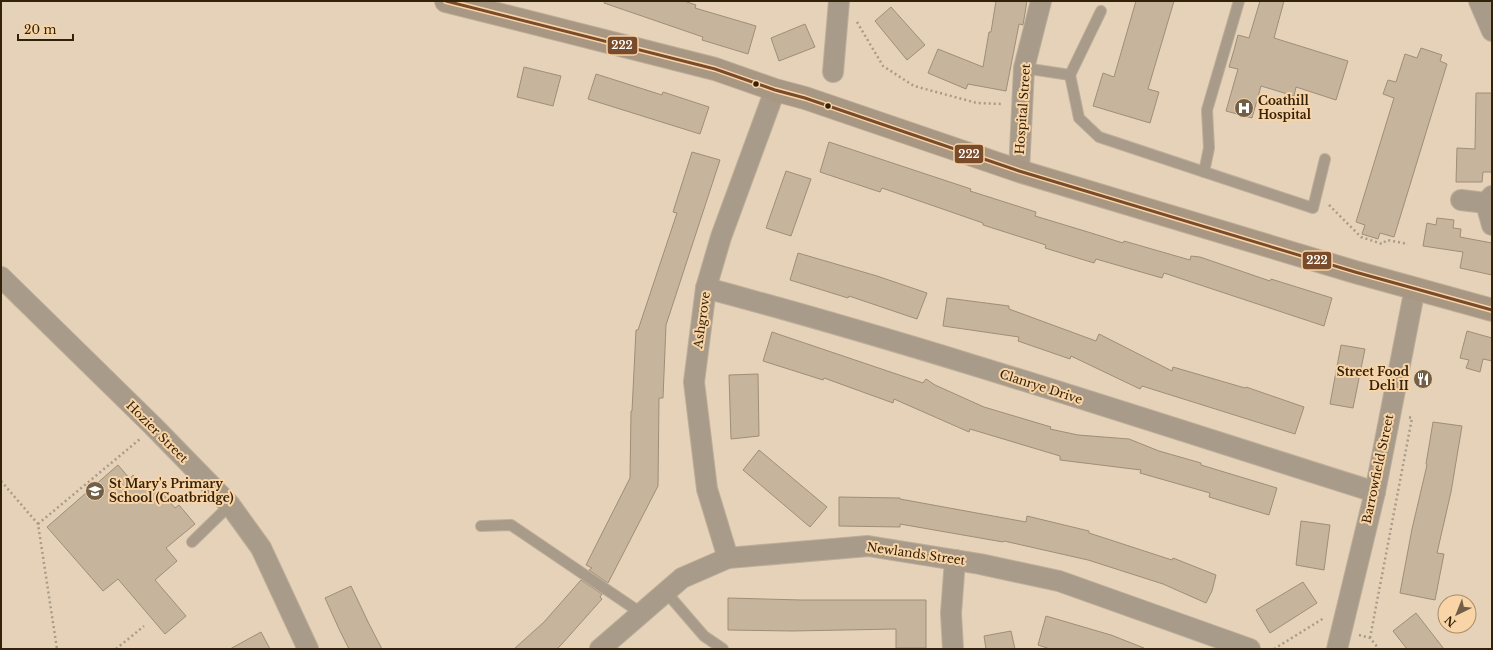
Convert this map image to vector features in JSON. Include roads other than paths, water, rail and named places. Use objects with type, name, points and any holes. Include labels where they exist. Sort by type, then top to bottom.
[{"type":"street","points":[[446,1],[715,69],[1019,171],[1355,272],[1492,310]]},
{"type":"street","points":[[832,72],[839,1]]},
{"type":"street","name":"Hospital Street","points":[[1019,171],[1024,68],[1041,1]]},
{"type":"street","points":[[1479,1],[1492,31]]},
{"type":"street","name":"Ashgrove","points":[[728,558],[706,489],[694,382],[706,288],[721,237],[775,90]]},
{"type":"street","points":[[1461,200],[1489,200],[1492,225]]},
{"type":"street","name":"Hozier Street","points":[[1,277],[153,426],[230,505],[261,548],[308,649]]},
{"type":"street","name":"Clanrye Drive","points":[[706,288],[934,352],[1375,492]]},
{"type":"street","name":"Barrowfield Street","points":[[1340,640],[1375,492],[1415,288]]},
{"type":"street","name":"Newlands Street","points":[[600,649],[682,578],[728,558],[868,546],[980,564],[1059,581],[1250,649]]},
{"type":"street","points":[[953,649],[951,613],[955,560]]},
{"type":"lane","points":[[1204,172],[1209,148],[1207,110],[1238,1]]},
{"type":"lane","points":[[1101,11],[1070,75],[1079,118],[1099,137],[1313,208],[1325,159]]},
{"type":"lane","points":[[1024,68],[1070,75]]},
{"type":"lane","points":[[192,542],[230,505]]},
{"type":"lane","points":[[481,526],[511,525],[641,613]]},
{"type":"lane","points":[[666,592],[704,636],[723,649]]},
{"type":"place","name":"Coathill Hospital","points":[[1244,108]]},
{"type":"place","name":"Street Food Deli II","points":[[1423,379]]},
{"type":"place","name":"St Mary's Primary School (Coatbridge)","points":[[95,491]]}]
